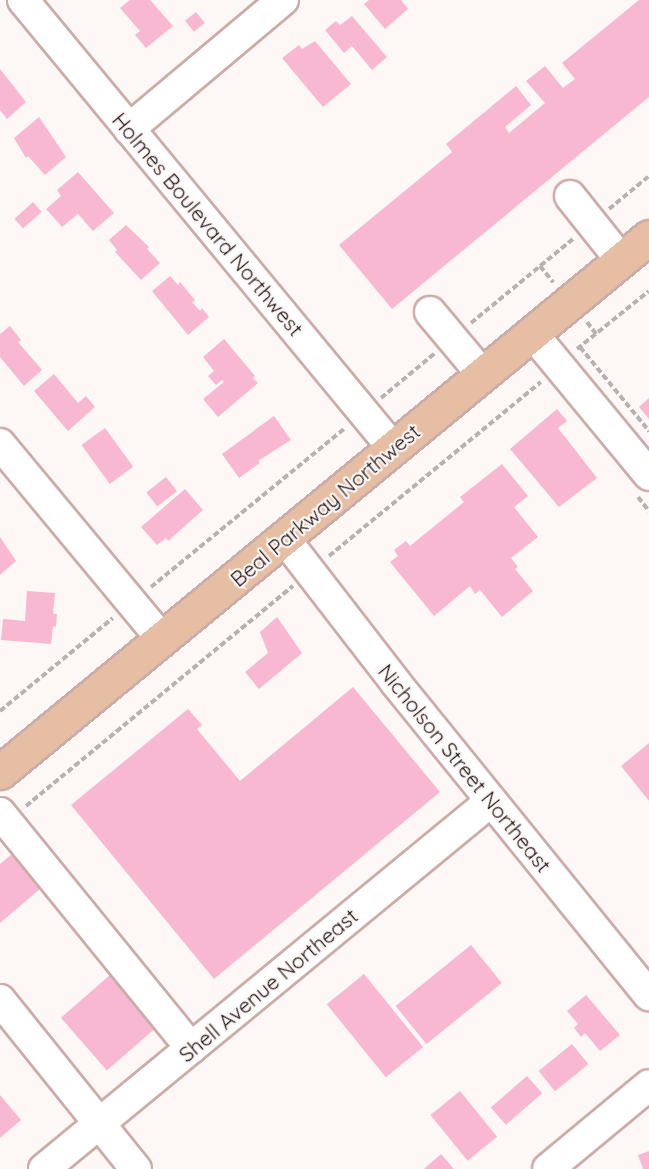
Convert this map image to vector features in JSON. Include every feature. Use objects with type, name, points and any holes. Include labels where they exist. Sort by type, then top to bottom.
[{"type":"main road","name":"Beal Parkway Northwest","points":[[0,772],[649,237]]},
{"type":"street","name":"Holmes Boulevard Northwest","points":[[23,0],[393,448]]},
{"type":"street","points":[[129,129],[283,0]]},
{"type":"street","points":[[570,196],[621,260]]},
{"type":"street","points":[[430,312],[482,374]]},
{"type":"street","points":[[532,333],[649,476]]},
{"type":"street","points":[[0,444],[162,639]]},
{"type":"street","name":"Nicholson Street Northeast","points":[[284,538],[491,801],[649,995]]},
{"type":"street","name":"Shell Avenue Northeast","points":[[44,1169],[491,801]]},
{"type":"street","points":[[0,813],[191,1048]]},
{"type":"street","points":[[0,1000],[136,1169]]},
{"type":"street","points":[[548,1169],[649,1085]]},
{"type":"path","points":[[0,711],[649,176]]},
{"type":"path","points":[[580,346],[649,431]]},
{"type":"building","points":[[130,0],[150,0],[173,26],[146,48],[135,35],[140,31],[120,8]]},
{"type":"building","points":[[369,0],[401,0],[408,9],[385,29],[364,4]]},
{"type":"building","points":[[639,0],[649,0],[649,97],[392,309],[339,245],[452,152],[446,144],[516,86],[531,105],[505,127],[509,133],[545,103],[526,81],[545,66],[563,88],[575,79],[562,63]]},
{"type":"building","points":[[196,12],[205,23],[194,32],[185,21]]},
{"type":"building","points":[[352,16],[387,57],[372,70],[352,46],[344,53],[325,30],[336,21],[340,25]]},
{"type":"building","points":[[315,41],[351,84],[323,107],[282,58],[299,45],[302,49]]},
{"type":"building","points":[[0,69],[26,102],[7,119],[0,110]]},
{"type":"building","points":[[39,117],[66,157],[45,175],[28,156],[26,158],[14,138]]},
{"type":"building","points":[[78,172],[114,213],[93,231],[78,214],[62,227],[46,209],[61,196],[57,190]]},
{"type":"building","points":[[33,202],[42,212],[23,228],[14,219]]},
{"type":"building","points":[[126,225],[149,247],[147,249],[160,263],[141,280],[115,252],[117,250],[109,240]]},
{"type":"building","points":[[170,276],[178,285],[180,282],[195,300],[192,302],[200,311],[202,308],[209,317],[188,335],[152,291]]},
{"type":"building","points":[[10,326],[21,340],[18,342],[42,370],[24,386],[0,357],[0,334]]},
{"type":"building","points":[[224,339],[255,376],[253,378],[258,383],[218,417],[203,399],[224,382],[222,380],[216,385],[208,376],[214,371],[203,357]]},
{"type":"building","points":[[54,374],[78,403],[86,396],[95,407],[68,431],[34,391]]},
{"type":"building","points":[[649,398],[649,419],[639,407]]},
{"type":"building","points":[[557,409],[567,421],[558,428],[597,478],[559,507],[510,449]]},
{"type":"building","points":[[274,416],[291,440],[258,461],[260,463],[239,478],[222,454]]},
{"type":"building","points":[[105,428],[133,467],[110,484],[82,445]]},
{"type":"building","points":[[502,464],[528,496],[514,507],[538,537],[511,558],[518,567],[515,569],[533,591],[502,617],[480,590],[475,594],[470,586],[434,616],[390,562],[398,556],[394,550],[406,541],[410,546],[464,502],[460,497]]},
{"type":"building","points":[[166,477],[177,491],[157,507],[146,492]]},
{"type":"building","points":[[185,489],[203,510],[168,541],[166,538],[157,545],[141,527]]},
{"type":"building","points":[[0,537],[16,561],[0,575]]},
{"type":"building","points":[[27,591],[55,593],[53,614],[57,614],[56,627],[53,626],[51,644],[1,640],[3,619],[25,621]]},
{"type":"building","points":[[277,617],[302,653],[259,689],[245,672],[268,653],[260,632]]},
{"type":"building","points":[[353,687],[440,792],[214,979],[71,805],[188,709],[202,725],[197,729],[240,781]]},
{"type":"building","points":[[649,743],[649,801],[621,766]]},
{"type":"building","points":[[12,854],[40,889],[0,923],[0,864]]},
{"type":"building","points":[[471,945],[502,983],[426,1044],[396,1006]]},
{"type":"building","points":[[364,974],[423,1047],[386,1077],[327,1004]]},
{"type":"building","points":[[110,975],[156,1028],[107,1070],[61,1018]]},
{"type":"building","points":[[586,995],[620,1035],[600,1051],[585,1033],[581,1037],[574,1028],[578,1024],[567,1011]]},
{"type":"building","points":[[572,1044],[588,1064],[555,1091],[539,1071]]},
{"type":"building","points":[[527,1076],[542,1093],[506,1125],[491,1107]]},
{"type":"building","points":[[460,1091],[497,1137],[468,1161],[430,1115]]},
{"type":"building","points":[[0,1095],[21,1120],[0,1138]]},
{"type":"building","points":[[649,1151],[649,1169],[643,1169],[638,1155]]},
{"type":"building","points":[[441,1154],[454,1169],[424,1169]]}]
